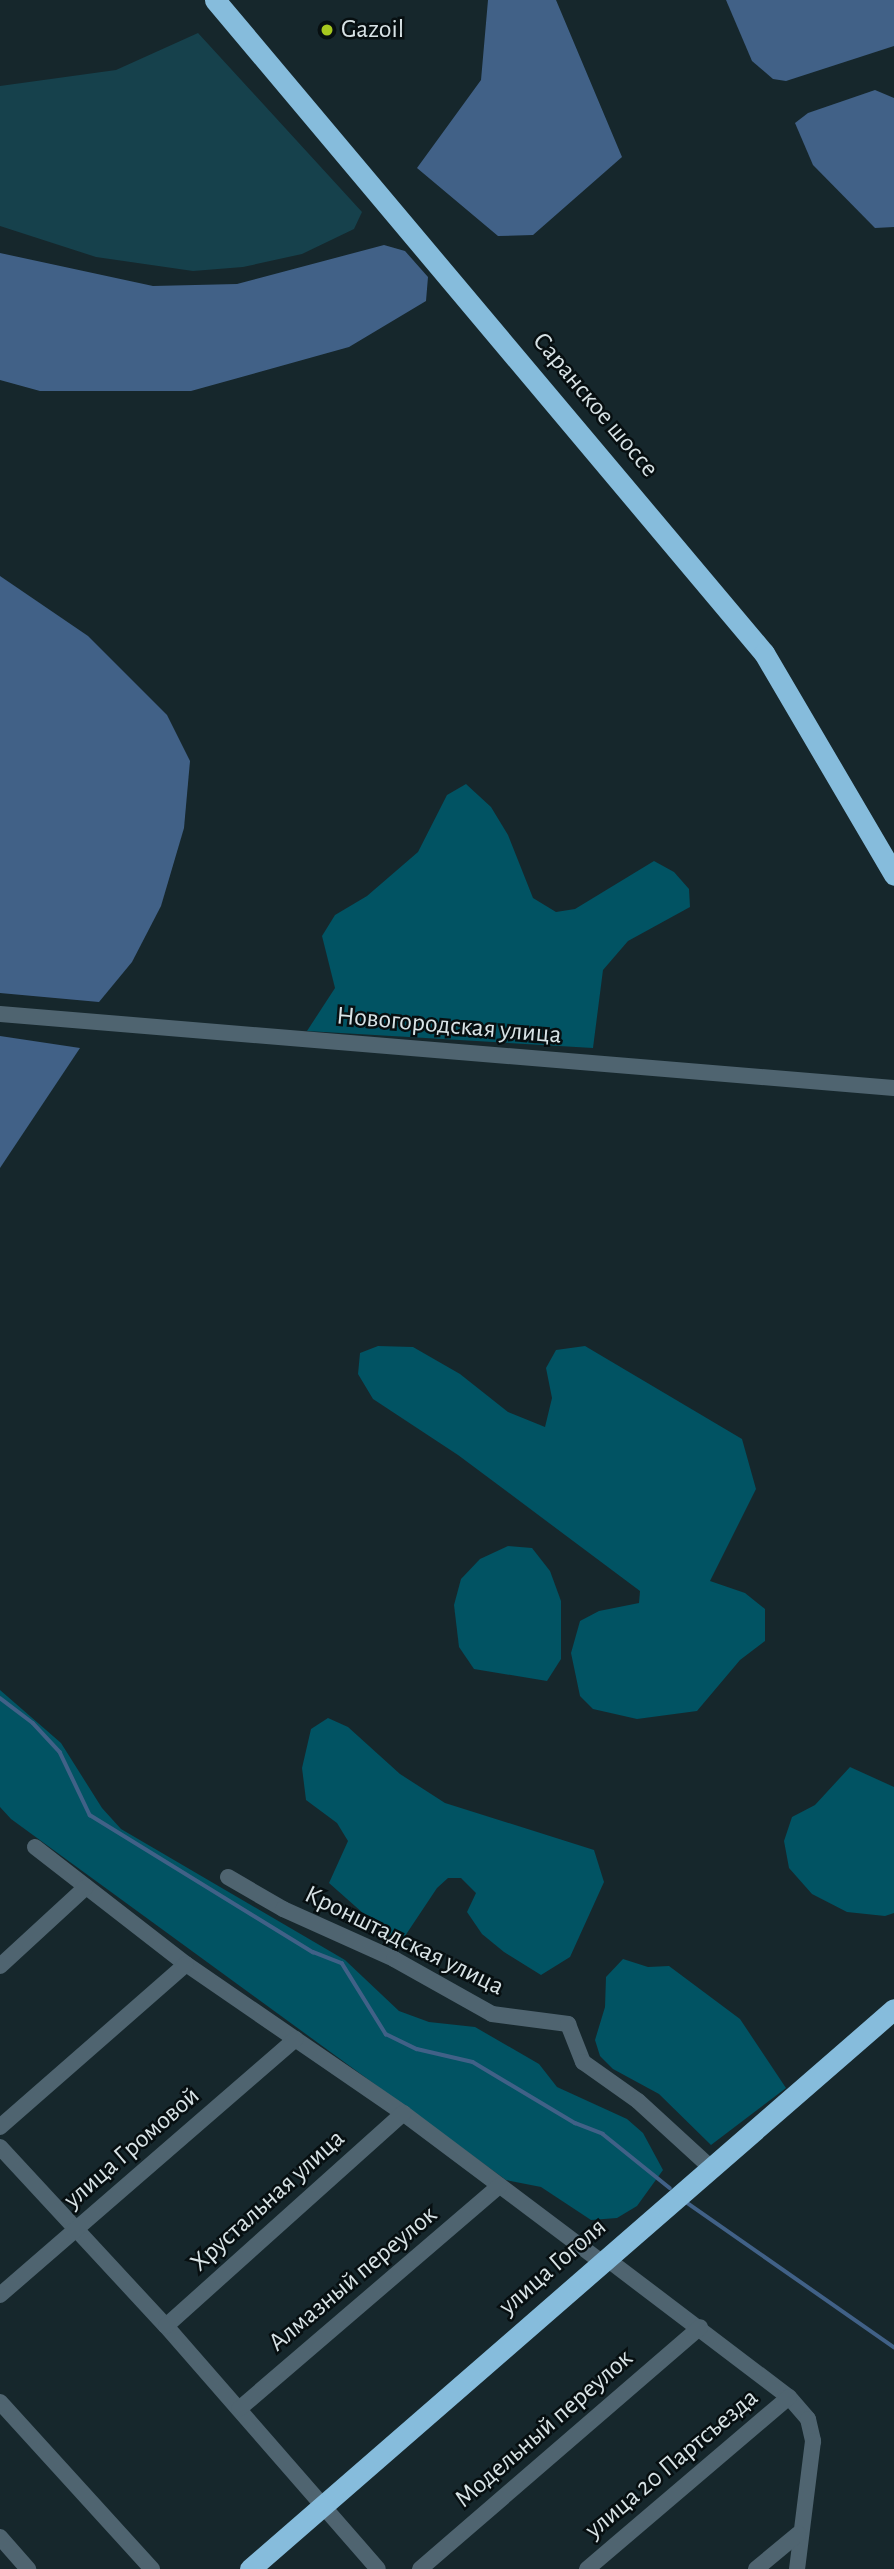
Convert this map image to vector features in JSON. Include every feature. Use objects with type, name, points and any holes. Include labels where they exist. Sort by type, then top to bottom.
[{"type":"highway","name":"Саранское шоссе","points":[[215,0],[764,653],[894,875]]},
{"type":"highway","name":"улица Гоголя","points":[[250,2569],[894,2009]]},
{"type":"street","name":"Новогородская улица","points":[[0,1014],[894,1088]]},
{"type":"street","points":[[35,1847],[186,1964],[403,2113],[499,2186],[700,2327],[789,2397],[808,2419],[813,2441],[798,2534],[797,2569]]},
{"type":"street","name":"Кронштадская улица","points":[[228,1877],[283,1909],[383,1953],[492,2014],[568,2024],[583,2062],[638,2101],[710,2167]]},
{"type":"street","points":[[0,1966],[86,1887]]},
{"type":"street","points":[[0,2127],[186,1964]]},
{"type":"street","name":"улица Громовой","points":[[0,2295],[296,2039]]},
{"type":"street","name":"Хрустальная улица","points":[[166,2326],[403,2113]]},
{"type":"street","points":[[0,2147],[166,2326],[378,2569]]},
{"type":"street","name":"Алмазный переулок","points":[[239,2409],[499,2186]]},
{"type":"street","name":"Модельный переулок","points":[[420,2569],[700,2327]]},
{"type":"street","name":"улица 20 Партсъезда","points":[[587,2569],[789,2397]]},
{"type":"street","points":[[0,2402],[152,2569]]},
{"type":"street","points":[[757,2569],[798,2534]]},
{"type":"street","points":[[0,2537],[28,2569]]},
{"type":"shaded area","points":[[488,0],[556,0],[622,157],[533,235],[498,236],[417,168],[481,80]]},
{"type":"shaded area","points":[[726,0],[894,0],[894,46],[786,81],[773,79],[752,61]]},
{"type":"shaded area","points":[[198,33],[362,212],[354,229],[302,254],[243,267],[193,271],[96,257],[0,226],[0,86],[116,70]]},
{"type":"shaded area","points":[[875,90],[894,98],[894,227],[875,228],[813,165],[795,123],[808,113]]},
{"type":"shaded area","points":[[384,245],[405,251],[428,277],[426,301],[349,347],[191,391],[40,391],[0,380],[0,253],[153,286],[237,284]]},
{"type":"shaded area","points":[[0,576],[88,636],[167,715],[190,761],[184,828],[161,906],[132,962],[99,1002],[0,993]]},
{"type":"shaded area","points":[[466,784],[491,807],[508,835],[533,898],[556,912],[575,909],[654,861],[674,872],[689,889],[690,907],[628,941],[603,970],[593,1048],[307,1031],[335,988],[322,936],[335,915],[367,896],[418,852],[447,795]]},
{"type":"shaded area","points":[[0,1036],[80,1048],[0,1168]]},
{"type":"shaded area","points":[[378,1346],[413,1347],[460,1374],[508,1412],[545,1427],[552,1398],[546,1368],[556,1350],[585,1346],[742,1439],[756,1489],[710,1581],[745,1593],[765,1609],[765,1641],[740,1660],[697,1711],[637,1719],[593,1709],[580,1696],[571,1653],[580,1621],[599,1611],[639,1603],[640,1591],[458,1455],[373,1399],[358,1374],[360,1353]]},
{"type":"shaded area","points":[[508,1546],[532,1548],[550,1571],[561,1601],[561,1659],[547,1681],[474,1669],[459,1647],[454,1605],[461,1579],[480,1559]]},
{"type":"shaded area","points":[[0,1690],[61,1743],[102,1808],[121,1829],[345,1960],[399,2011],[429,2022],[475,2027],[539,2064],[557,2087],[627,2119],[643,2133],[663,2170],[637,2206],[617,2218],[591,2220],[541,2187],[506,2180],[11,1819],[0,1807]]},
{"type":"shaded area","points":[[328,1718],[348,1727],[400,1774],[445,1803],[594,1850],[604,1882],[570,1957],[541,1975],[504,1952],[482,1934],[467,1912],[476,1893],[461,1878],[448,1878],[437,1888],[399,1945],[329,1883],[348,1841],[337,1823],[306,1800],[302,1768],[311,1729]]},
{"type":"shaded area","points":[[850,1767],[894,1787],[894,1913],[885,1916],[847,1912],[812,1894],[789,1868],[784,1841],[792,1817],[815,1805]]},
{"type":"shaded area","points":[[623,1959],[648,1967],[669,1966],[740,2019],[786,2088],[711,2145],[659,2094],[613,2069],[600,2056],[595,2040],[605,2007],[606,1977]]},
{"type":"waterway","points":[[0,1698],[33,1723],[60,1752],[90,1815],[313,1952],[342,1963],[386,2034],[417,2049],[473,2062],[575,2123],[603,2134],[670,2188]]},
{"type":"waterway","points":[[686,2202],[894,2347]]},
{"type":"place","name":"Gazoil","points":[[327,30]]}]
